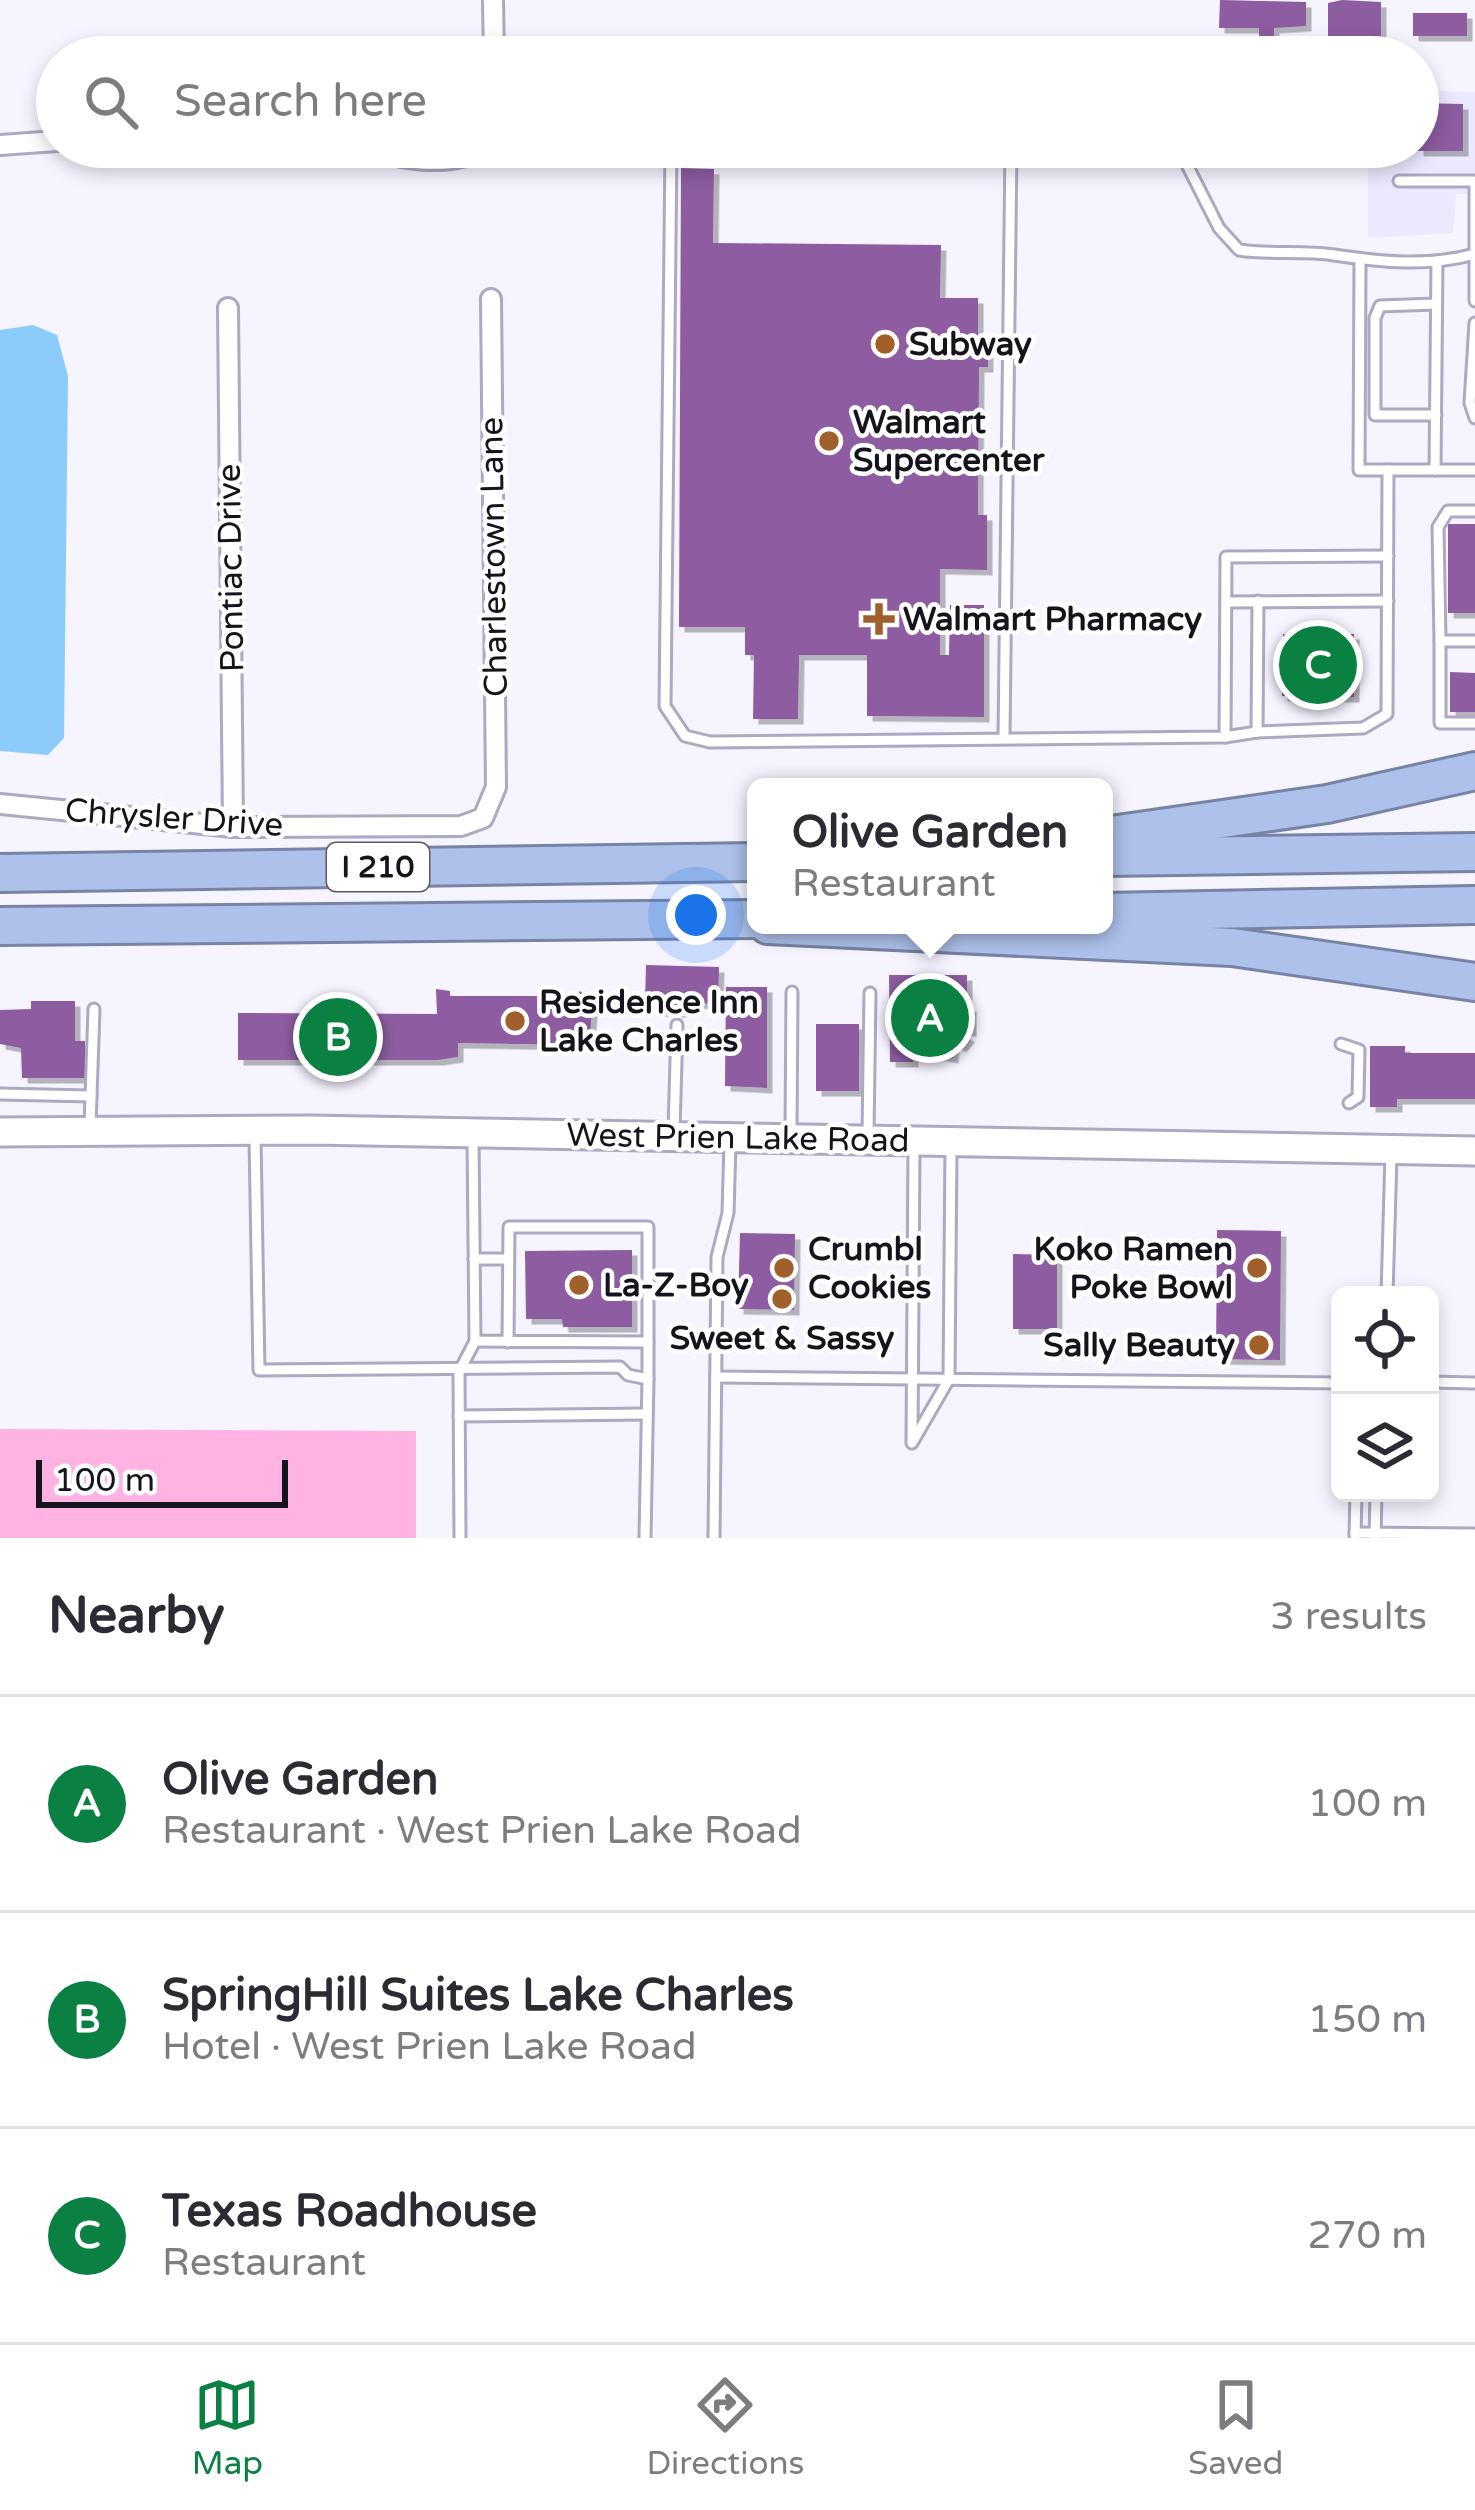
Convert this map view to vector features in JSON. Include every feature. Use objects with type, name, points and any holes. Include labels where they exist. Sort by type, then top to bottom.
[{"type":"highway","points":[[1113,835],[1327,804],[1475,771]]},
{"type":"highway","points":[[1113,857],[1475,852]]},
{"type":"highway","name":"I 210","points":[[0,873],[747,862]]},
{"type":"highway","points":[[1113,912],[1475,905]]},
{"type":"highway","name":"I 210","points":[[0,926],[747,922]]},
{"type":"highway","points":[[958,934],[1232,947],[1475,982]]},
{"type":"street","points":[[493,0],[493,36]]},
{"type":"street","points":[[0,145],[36,142]]},
{"type":"street","name":"Charlestown Lane","points":[[488,812],[496,787],[491,299]]},
{"type":"street","name":"Pontiac Drive","points":[[228,308],[233,827]]},
{"type":"street","name":"Chrysler Drive","points":[[0,804],[233,827],[461,826],[488,812]]},
{"type":"street","name":"West Prien Lake Road","points":[[0,1132],[255,1130],[1475,1151]]},
{"type":"lane","points":[[671,168],[665,706],[685,736],[710,742],[1226,736],[1363,728],[1387,714],[1388,470]]},
{"type":"lane","points":[[1004,737],[1010,168]]},
{"type":"lane","points":[[1189,168],[1219,227],[1239,250],[1336,255],[1360,262],[1437,261],[1474,254]]},
{"type":"lane","points":[[1400,181],[1474,181],[1475,301]]},
{"type":"lane","points":[[1435,470],[1436,415],[1430,390],[1437,261]]},
{"type":"lane","points":[[1360,262],[1359,470],[1475,470]]},
{"type":"lane","points":[[1436,304],[1380,305],[1375,332],[1375,415],[1436,415]]},
{"type":"lane","points":[[1475,323],[1470,382],[1475,418]]},
{"type":"lane","points":[[1375,332],[1391,332]]},
{"type":"lane","points":[[1375,350],[1391,350]]},
{"type":"lane","points":[[1375,390],[1391,390]]},
{"type":"lane","points":[[1475,511],[1448,511],[1438,527],[1440,723],[1475,723]]},
{"type":"lane","points":[[1226,736],[1226,557],[1388,556]]},
{"type":"lane","points":[[1257,732],[1258,601]]},
{"type":"lane","points":[[1226,602],[1388,601]]},
{"type":"lane","points":[[1440,641],[1475,641]]},
{"type":"lane","points":[[791,1139],[793,992]]},
{"type":"lane","points":[[868,1140],[870,993]]},
{"type":"lane","points":[[90,1131],[94,1009]]},
{"type":"lane","points":[[674,1137],[677,1025]]},
{"type":"lane","points":[[1341,1044],[1359,1050],[1363,1064],[1358,1097],[1349,1103]]},
{"type":"lane","points":[[0,1094],[91,1096]]},
{"type":"lane","points":[[255,1130],[259,1370],[459,1372],[484,1366],[620,1367],[628,1375],[648,1378]]},
{"type":"lane","points":[[460,1538],[459,1372],[475,1341],[472,1133]]},
{"type":"lane","points":[[714,1538],[717,1257],[728,1213],[730,1138]]},
{"type":"lane","points":[[914,1141],[912,1443],[950,1379],[951,1142]]},
{"type":"lane","points":[[1387,1286],[1391,1150]]},
{"type":"lane","points":[[508,1342],[509,1227],[648,1227],[645,1538]]},
{"type":"lane","points":[[474,1259],[508,1259]]},
{"type":"lane","points":[[475,1341],[648,1342]]},
{"type":"lane","points":[[716,1377],[1331,1383]]},
{"type":"lane","points":[[1439,1382],[1475,1383]]},
{"type":"lane","points":[[459,1416],[644,1414]]},
{"type":"lane","points":[[1355,1502],[1355,1536],[1475,1534]]},
{"type":"lane","points":[[1375,1536],[1376,1502]]},
{"type":"shaded area","points":[[1439,91],[1475,92],[1475,194],[1456,194],[1453,233],[1368,238],[1368,168],[1439,168]]},
{"type":"shaded area","points":[[0,1429],[416,1431],[416,1538],[0,1538]]},
{"type":"water","points":[[33,325],[57,335],[68,376],[64,738],[48,755],[0,751],[0,330]]},
{"type":"building","points":[[1220,0],[1306,2],[1306,26],[1274,28],[1274,36],[1259,36],[1259,28],[1219,28]]},
{"type":"building","points":[[1381,2],[1381,36],[1328,36],[1328,3]]},
{"type":"building","points":[[1413,13],[1467,13],[1467,36],[1413,36]]},
{"type":"building","points":[[1439,103],[1463,104],[1463,151],[1439,151]]},
{"type":"building","name":"Walmart Supercenter","points":[[681,168],[714,169],[713,243],[941,245],[940,298],[978,298],[978,343],[988,343],[988,367],[979,367],[978,515],[987,515],[987,570],[940,569],[940,655],[949,655],[950,605],[984,605],[984,717],[867,716],[867,655],[799,655],[798,719],[753,719],[754,655],[745,655],[745,627],[679,627]]},
{"type":"building","points":[[1448,524],[1475,524],[1475,613],[1448,613]]},
{"type":"building","points":[[1283,634],[1354,634],[1354,697],[1282,696]]},
{"type":"building","points":[[1450,672],[1475,673],[1475,712],[1450,712]]},
{"type":"building","points":[[646,965],[719,967],[718,1004],[685,1003],[684,1012],[658,1011],[659,1003],[645,1003]]},
{"type":"building","points":[[889,975],[967,975],[967,998],[959,998],[959,1006],[971,1006],[971,1031],[961,1031],[969,1037],[961,1047],[954,1043],[953,1058],[913,1050],[913,1062],[890,1062]]},
{"type":"building","points":[[726,987],[767,987],[767,1088],[725,1086]]},
{"type":"building","points":[[436,989],[450,991],[450,996],[577,996],[580,991],[593,1002],[589,1045],[458,1043],[458,1057],[438,1060],[238,1060],[238,1013],[437,1014]]},
{"type":"building","points":[[31,1001],[75,1001],[75,1041],[85,1041],[86,1078],[22,1078],[21,1048],[0,1044],[0,1010],[31,1009]]},
{"type":"building","points":[[816,1024],[859,1024],[859,1091],[816,1091]]},
{"type":"building","points":[[1370,1046],[1405,1046],[1405,1053],[1475,1053],[1475,1099],[1397,1099],[1397,1107],[1370,1107]]},
{"type":"building","points":[[1217,1230],[1281,1231],[1280,1360],[1216,1359]]},
{"type":"building","points":[[740,1233],[795,1234],[794,1310],[738,1309]]},
{"type":"building","name":"La-Z-Boy","points":[[632,1250],[632,1327],[563,1327],[562,1319],[526,1319],[525,1251]]},
{"type":"building","points":[[1013,1254],[1057,1255],[1057,1329],[1013,1329]]},
{"type":"place","name":"Subway","points":[[885,344]]},
{"type":"place","name":"Walmart Supercenter","points":[[829,441]]},
{"type":"place","name":"Walmart Pharmacy","points":[[879,619]]},
{"type":"place","name":"Texas Roadhouse","points":[[1318,665]]},
{"type":"place","name":"Olive Garden","points":[[930,1018]]},
{"type":"place","name":"Residence Inn Lake Charles","points":[[515,1021]]},
{"type":"place","name":"SpringHill Suites Lake Charles","points":[[338,1037]]},
{"type":"place","name":"Crumbl Cookies","points":[[784,1268]]},
{"type":"place","name":"Koko Ramen Poke Bowl","points":[[1257,1268]]},
{"type":"place","name":"La-Z-Boy","points":[[579,1285]]},
{"type":"place","name":"Sweet & Sassy","points":[[782,1299]]},
{"type":"place","name":"Sally Beauty","points":[[1259,1345]]}]
